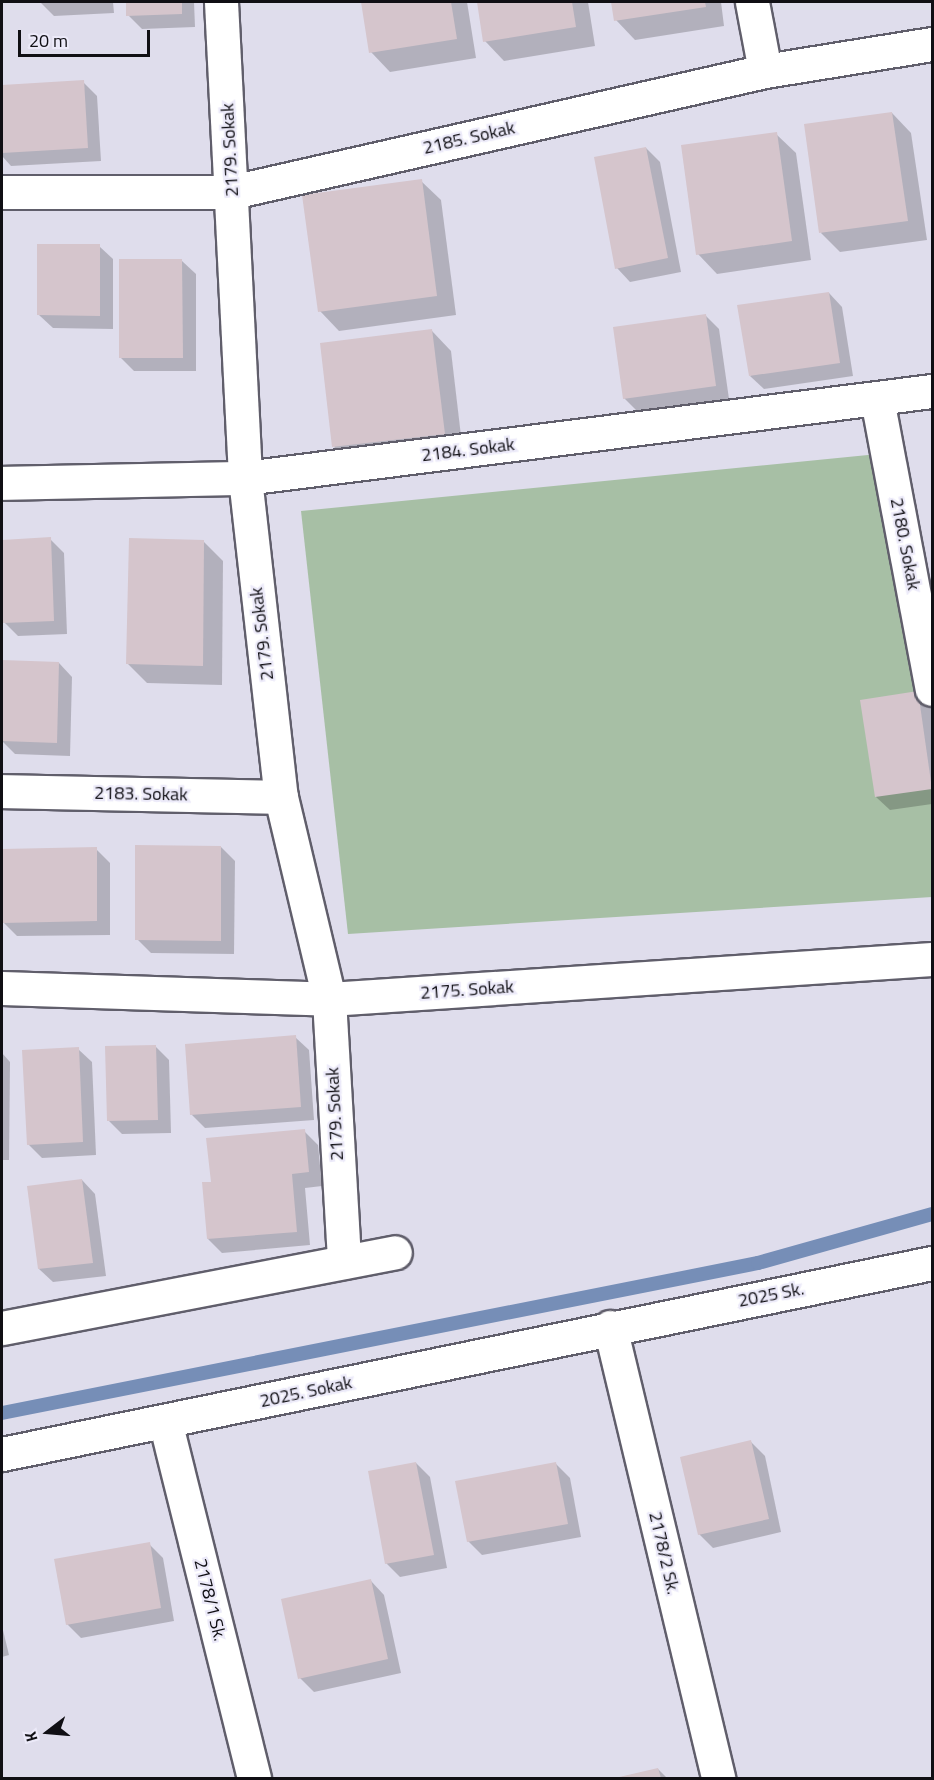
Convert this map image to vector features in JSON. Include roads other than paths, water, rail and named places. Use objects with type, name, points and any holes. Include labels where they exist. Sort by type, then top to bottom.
[{"type":"street","name":"2179. Sokak","points":[[221,2],[232,192],[244,478],[281,797],[328,999],[345,1262]]},
{"type":"street","points":[[752,2],[765,71]]},
{"type":"street","name":"2185. Sokak","points":[[2,192],[232,192],[765,71],[933,44]]},
{"type":"street","name":"2184. Sokak","points":[[2,483],[244,478],[933,391]]},
{"type":"street","name":"2180. Sokak","points":[[877,399],[933,689]]},
{"type":"street","name":"2183. Sokak","points":[[2,791],[281,797]]},
{"type":"street","name":"2175. Sokak","points":[[2,988],[328,999],[933,959]]},
{"type":"street","points":[[2,1328],[395,1252]]},
{"type":"street","name":"2025 Sk.","points":[[610,1327],[933,1263]]},
{"type":"street","name":"2025. Sokak","points":[[2,1454],[610,1327]]},
{"type":"street","name":"2178/2 Sk.","points":[[610,1327],[718,1779]]},
{"type":"street","name":"2178/1 Sk.","points":[[165,1421],[254,1779]]},
{"type":"waterway","points":[[2,1413],[758,1263],[932,1214]]}]
